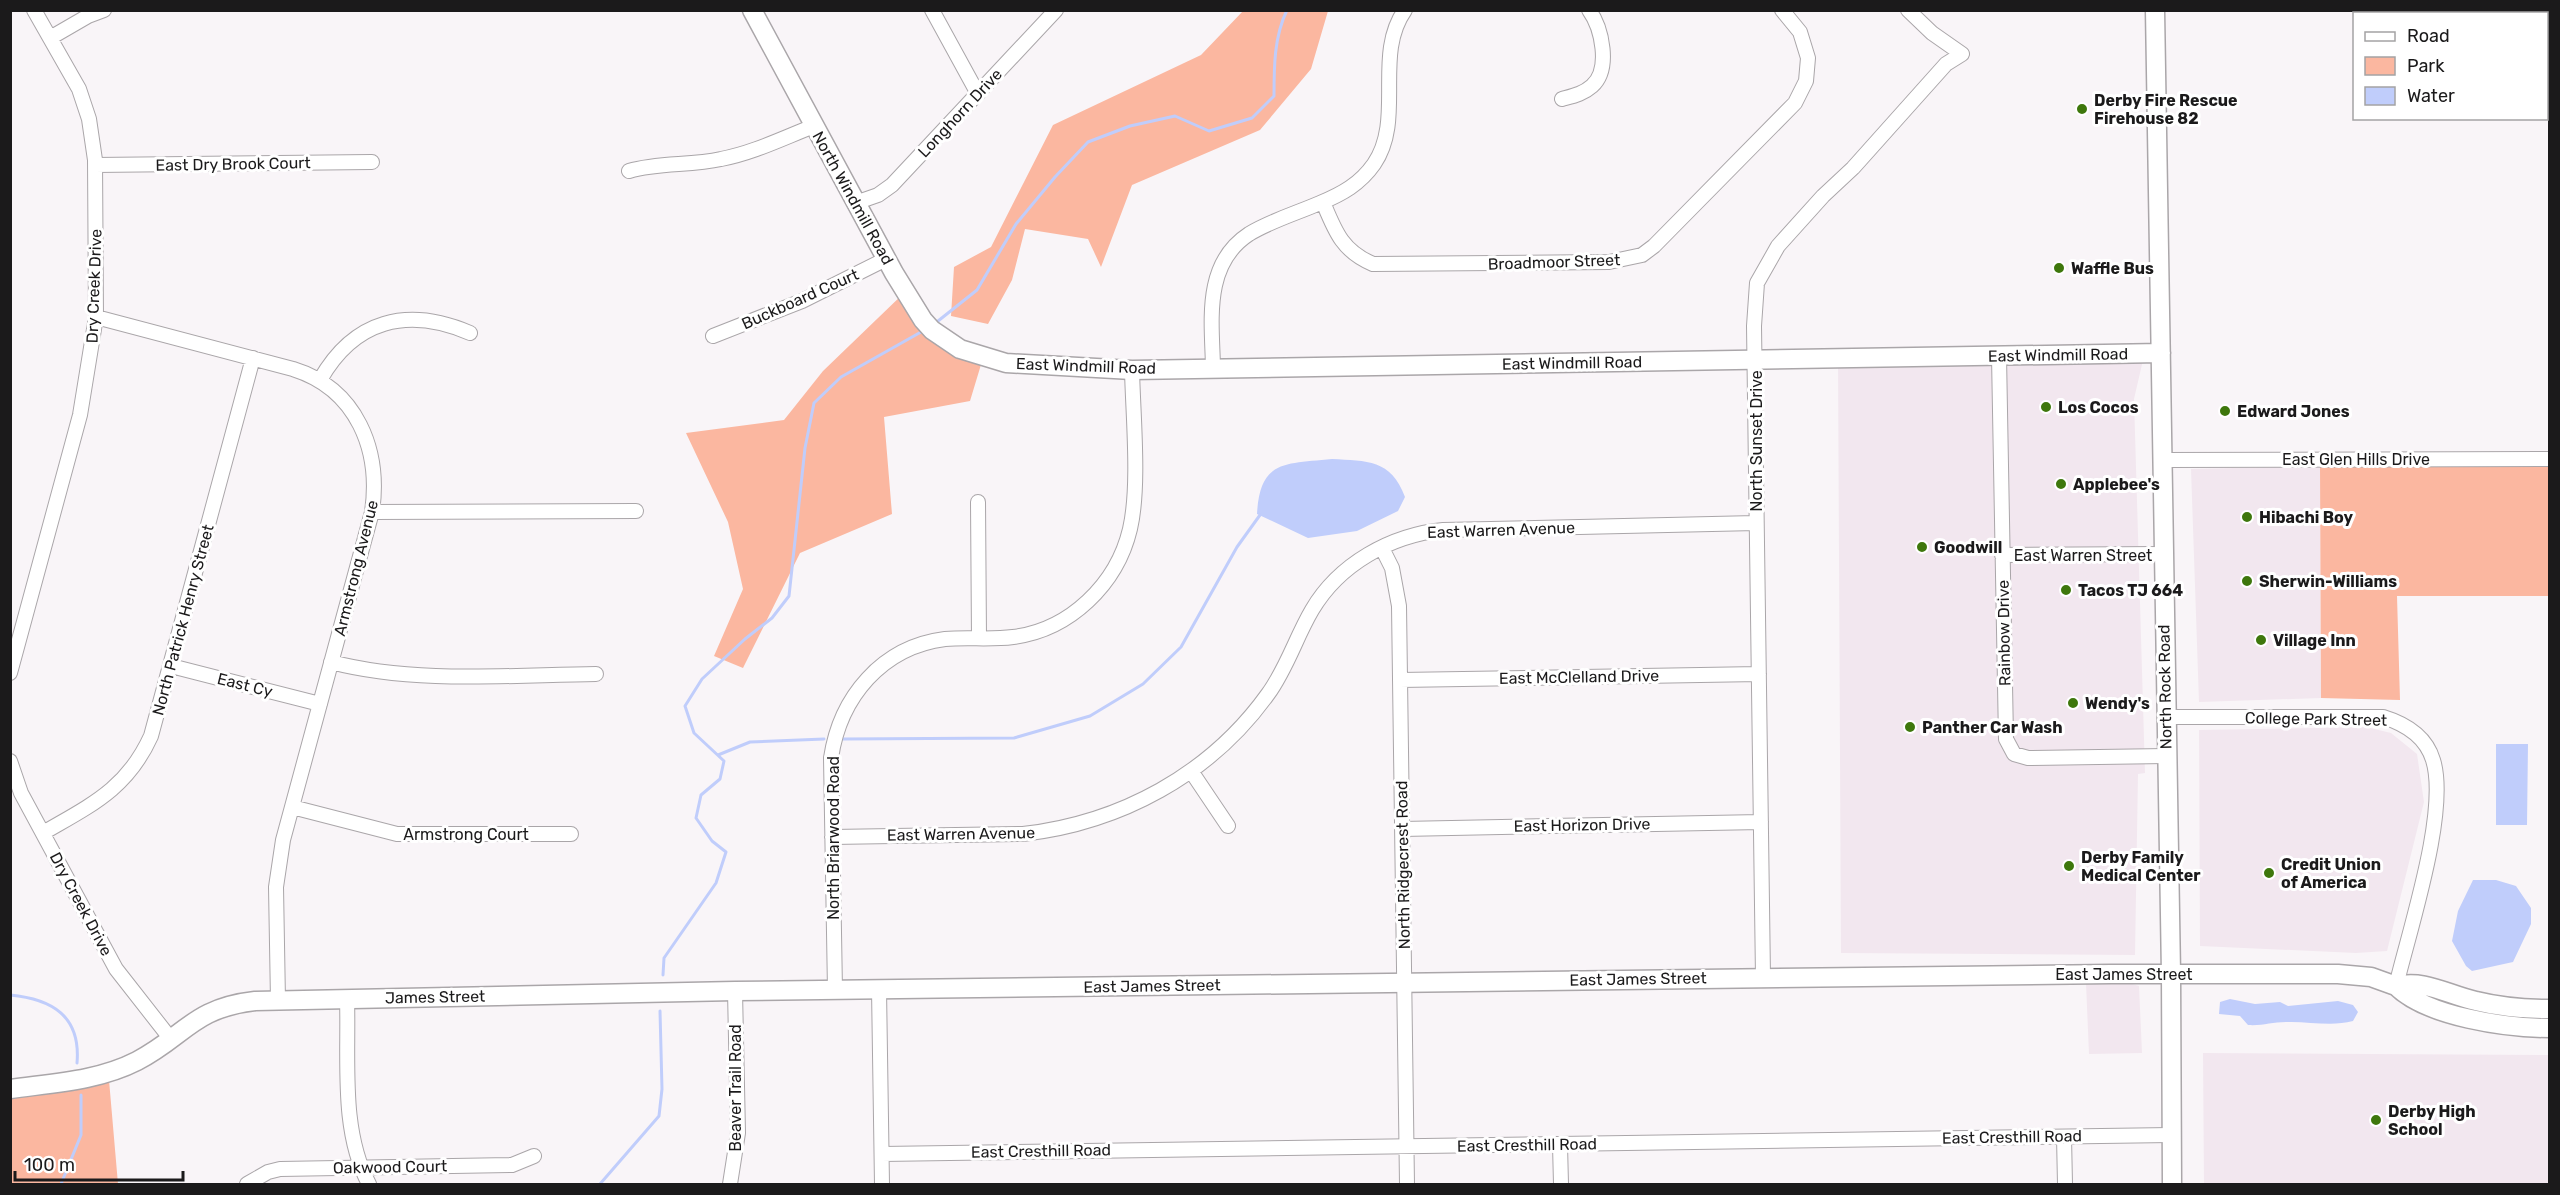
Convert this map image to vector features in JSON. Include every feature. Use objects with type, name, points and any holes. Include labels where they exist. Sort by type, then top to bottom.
[{"type":"street","name":"Dry Creek Drive","points":[[10,673],[80,415],[96,317],[94,143],[84,103],[34,10]]},
{"type":"street","points":[[50,38],[88,16],[104,10]]},
{"type":"street","name":"North Windmill Road","points":[[752,10],[855,203],[923,320],[948,342],[983,358]]},
{"type":"street","points":[[932,10],[978,94]]},
{"type":"street","name":"Longhorn Drive","points":[[855,203],[878,195],[892,185],[1056,10]]},
{"type":"street","points":[[1213,368],[1212,293],[1226,257],[1252,233],[1323,202],[1357,184],[1375,163],[1383,148],[1389,124],[1392,44],[1406,10]]},
{"type":"street","points":[[1562,99],[1581,94],[1594,84],[1598,75],[1602,44],[1599,28],[1589,10]]},
{"type":"street","name":"Broadmoor Street","points":[[1323,202],[1343,245],[1359,258],[1373,264],[1609,262],[1642,255],[1732,167],[1801,94],[1808,72],[1805,44],[1800,32],[1782,10]]},
{"type":"street","name":"North Sunset Drive","points":[[1763,977],[1754,326],[1757,283],[1778,246],[1823,196],[1866,154],[1946,63],[1962,54],[1932,33],[1908,10]]},
{"type":"street","name":"North Rock Road","points":[[2155,10],[2171,974],[2172,1185]]},
{"type":"street","points":[[629,171],[651,164],[722,159],[760,148],[814,126]]},
{"type":"street","name":"East Dry Brook Court","points":[[95,165],[372,162]]},
{"type":"street","name":"Buckboard Court","points":[[713,336],[802,301],[886,259]]},
{"type":"street","name":"Armstrong Avenue","points":[[96,317],[253,358],[320,380],[348,404],[366,436],[375,474],[372,512],[283,840],[276,887],[278,1001]]},
{"type":"street","points":[[320,380],[332,361],[355,338],[383,324],[399,320],[428,320],[470,333]]},
{"type":"street","name":"East Windmill Road","points":[[983,358],[1032,366],[1132,370],[2161,353]]},
{"type":"street","name":"Rainbow Drive","points":[[1999,356],[2006,739],[2014,754],[2028,758],[2166,756]]},
{"type":"street","name":"North Patrick Henry Street","points":[[43,833],[105,797],[133,770],[152,736],[253,358]]},
{"type":"street","name":"North Briarwood Road","points":[[835,990],[831,758],[833,740],[844,710],[861,684],[887,661],[916,646],[947,639],[1013,638],[1049,627],[1090,601],[1115,568],[1130,530],[1134,506],[1132,370]]},
{"type":"street","name":"East Glen Hills Drive","points":[[2162,460],[2550,459]]},
{"type":"street","points":[[978,502],[979,638]]},
{"type":"street","points":[[372,512],[636,511]]},
{"type":"street","name":"East Warren Avenue","points":[[832,837],[1023,834],[1054,831],[1089,822],[1131,806],[1191,771],[1226,742],[1268,694],[1297,644],[1311,612],[1326,590],[1350,567],[1382,548],[1412,535],[1443,530],[1756,523]]},
{"type":"street","name":"North Ridgecrest Road","points":[[1382,548],[1392,568],[1399,606],[1407,1185]]},
{"type":"street","name":"East Warren Street","points":[[2002,555],[2164,554]]},
{"type":"street","points":[[331,662],[365,671],[402,675],[596,674]]},
{"type":"street","name":"East Cy","points":[[171,666],[320,704]]},
{"type":"street","name":"East McClelland Drive","points":[[1400,680],[1759,674]]},
{"type":"street","name":"College Park Street","points":[[2166,717],[2383,717],[2407,727],[2418,735],[2426,746],[2436,770],[2434,817],[2430,850],[2396,986]]},
{"type":"street","name":"Dry Creek Drive","points":[[10,761],[21,793],[116,969],[170,1038]]},
{"type":"street","points":[[1191,771],[1228,826]]},
{"type":"street","name":"Armstrong Court","points":[[292,807],[397,834],[571,834]]},
{"type":"street","name":"East Horizon Drive","points":[[1402,829],[1761,822]]},
{"type":"street","name":"East James Street","points":[[879,989],[1763,977],[2355,975],[2371,977],[2396,986],[2406,996],[2455,1015],[2483,1022],[2550,1028]]},
{"type":"street","name":"East James Street","points":[[2396,986],[2409,982],[2426,985],[2475,1001],[2522,1008],[2550,1009]]},
{"type":"street","points":[[879,989],[882,1185]]},
{"type":"street","name":"James Street","points":[[10,1089],[85,1078],[118,1070],[147,1055],[201,1016],[238,1003],[879,989]]},
{"type":"street","name":"Beaver Trail Road","points":[[730,1185],[738,1133],[735,991]]},
{"type":"street","points":[[347,999],[351,1124],[361,1168],[369,1185]]},
{"type":"street","name":"East Cresthill Road","points":[[882,1154],[2171,1135]]},
{"type":"street","points":[[2064,1137],[2064,1185]]},
{"type":"street","points":[[1560,1145],[1561,1185]]},
{"type":"street","name":"Oakwood Court","points":[[247,1185],[268,1172],[280,1169],[512,1165],[534,1156]]},
{"type":"shaded area","points":[[1838,359],[2143,360],[2134,399],[2145,773],[2138,774],[2135,955],[1841,953]]},
{"type":"shaded area","points":[[2320,466],[2321,698],[2199,702],[2191,469]]},
{"type":"shaded area","points":[[2366,727],[2391,733],[2417,754],[2424,802],[2387,951],[2356,953],[2200,946],[2199,730]]},
{"type":"shaded area","points":[[2086,983],[2129,983],[2139,986],[2142,1053],[2089,1054]]},
{"type":"shaded area","name":"Derby High School","points":[[2203,1053],[2549,1055],[2549,1184],[2204,1184]]},
{"type":"green space","points":[[1243,11],[1328,11],[1311,69],[1260,130],[1132,185],[1101,267],[1088,239],[1025,229],[1012,280],[988,324],[951,316],[954,267],[991,247],[1053,125],[1201,55]]},
{"type":"green space","points":[[905,292],[923,320],[983,358],[970,401],[884,417],[892,514],[800,553],[743,668],[714,656],[743,589],[728,522],[686,433],[784,420],[823,371]]},
{"type":"green space","points":[[2320,466],[2549,467],[2549,596],[2397,596],[2400,700],[2321,698]]},
{"type":"green space","points":[[109,1080],[118,1184],[11,1184],[11,1099]]},
{"type":"water","points":[[1332,459],[1376,464],[1393,475],[1405,497],[1398,511],[1357,531],[1308,538],[1257,514],[1259,496],[1264,483],[1278,468],[1301,462]]},
{"type":"water","points":[[2496,744],[2528,744],[2527,825],[2496,825]]},
{"type":"water","points":[[2473,880],[2496,880],[2516,886],[2531,908],[2531,924],[2513,962],[2472,971],[2466,966],[2452,941],[2458,911]]},
{"type":"water","points":[[2230,999],[2255,1004],[2280,1002],[2288,1006],[2338,1001],[2353,1005],[2358,1012],[2353,1021],[2345,1023],[2286,1022],[2248,1025],[2240,1016],[2219,1014],[2220,1002]]},
{"type":"waterway","points":[[938,321],[977,290],[1016,224],[1088,142],[1130,126],[1175,116],[1209,131],[1252,118],[1274,96],[1277,41],[1287,10]]},
{"type":"waterway","points":[[663,975],[664,958],[716,883],[726,852],[712,841],[696,818],[701,795],[720,779],[724,761],[694,733],[685,706],[702,679],[745,639],[772,618],[789,596],[805,448],[814,403],[841,377],[921,332]]},
{"type":"waterway","points":[[843,739],[1014,738],[1090,716],[1143,684],[1181,647],[1237,547],[1260,515]]},
{"type":"waterway","points":[[718,755],[750,742],[824,739]]},
{"type":"waterway","points":[[10,995],[39,1001],[61,1013],[69,1022],[74,1033],[77,1063]]},
{"type":"waterway","points":[[600,1184],[659,1116],[662,1089],[660,1011]]},
{"type":"waterway","points":[[61,1184],[81,1135],[81,1095]]},
{"type":"place","name":"Derby Fire Rescue Firehouse 82","points":[[2082,109]]},
{"type":"place","name":"Waffle Bus","points":[[2059,268]]},
{"type":"place","name":"Los Cocos","points":[[2046,407]]},
{"type":"place","name":"Edward Jones","points":[[2225,411]]},
{"type":"place","name":"Applebee's","points":[[2061,484]]},
{"type":"place","name":"Hibachi Boy","points":[[2247,517]]},
{"type":"place","name":"Goodwill","points":[[1922,547]]},
{"type":"place","name":"Sherwin-Williams","points":[[2247,581]]},
{"type":"place","name":"Tacos TJ 664","points":[[2066,590]]},
{"type":"place","name":"Village Inn","points":[[2261,640]]},
{"type":"place","name":"Wendy's","points":[[2073,703]]},
{"type":"place","name":"Panther Car Wash","points":[[1910,727]]},
{"type":"place","name":"Derby Family Medical Center","points":[[2069,866]]},
{"type":"place","name":"Credit Union of America","points":[[2269,873]]},
{"type":"place","name":"Derby High School","points":[[2376,1120]]}]
